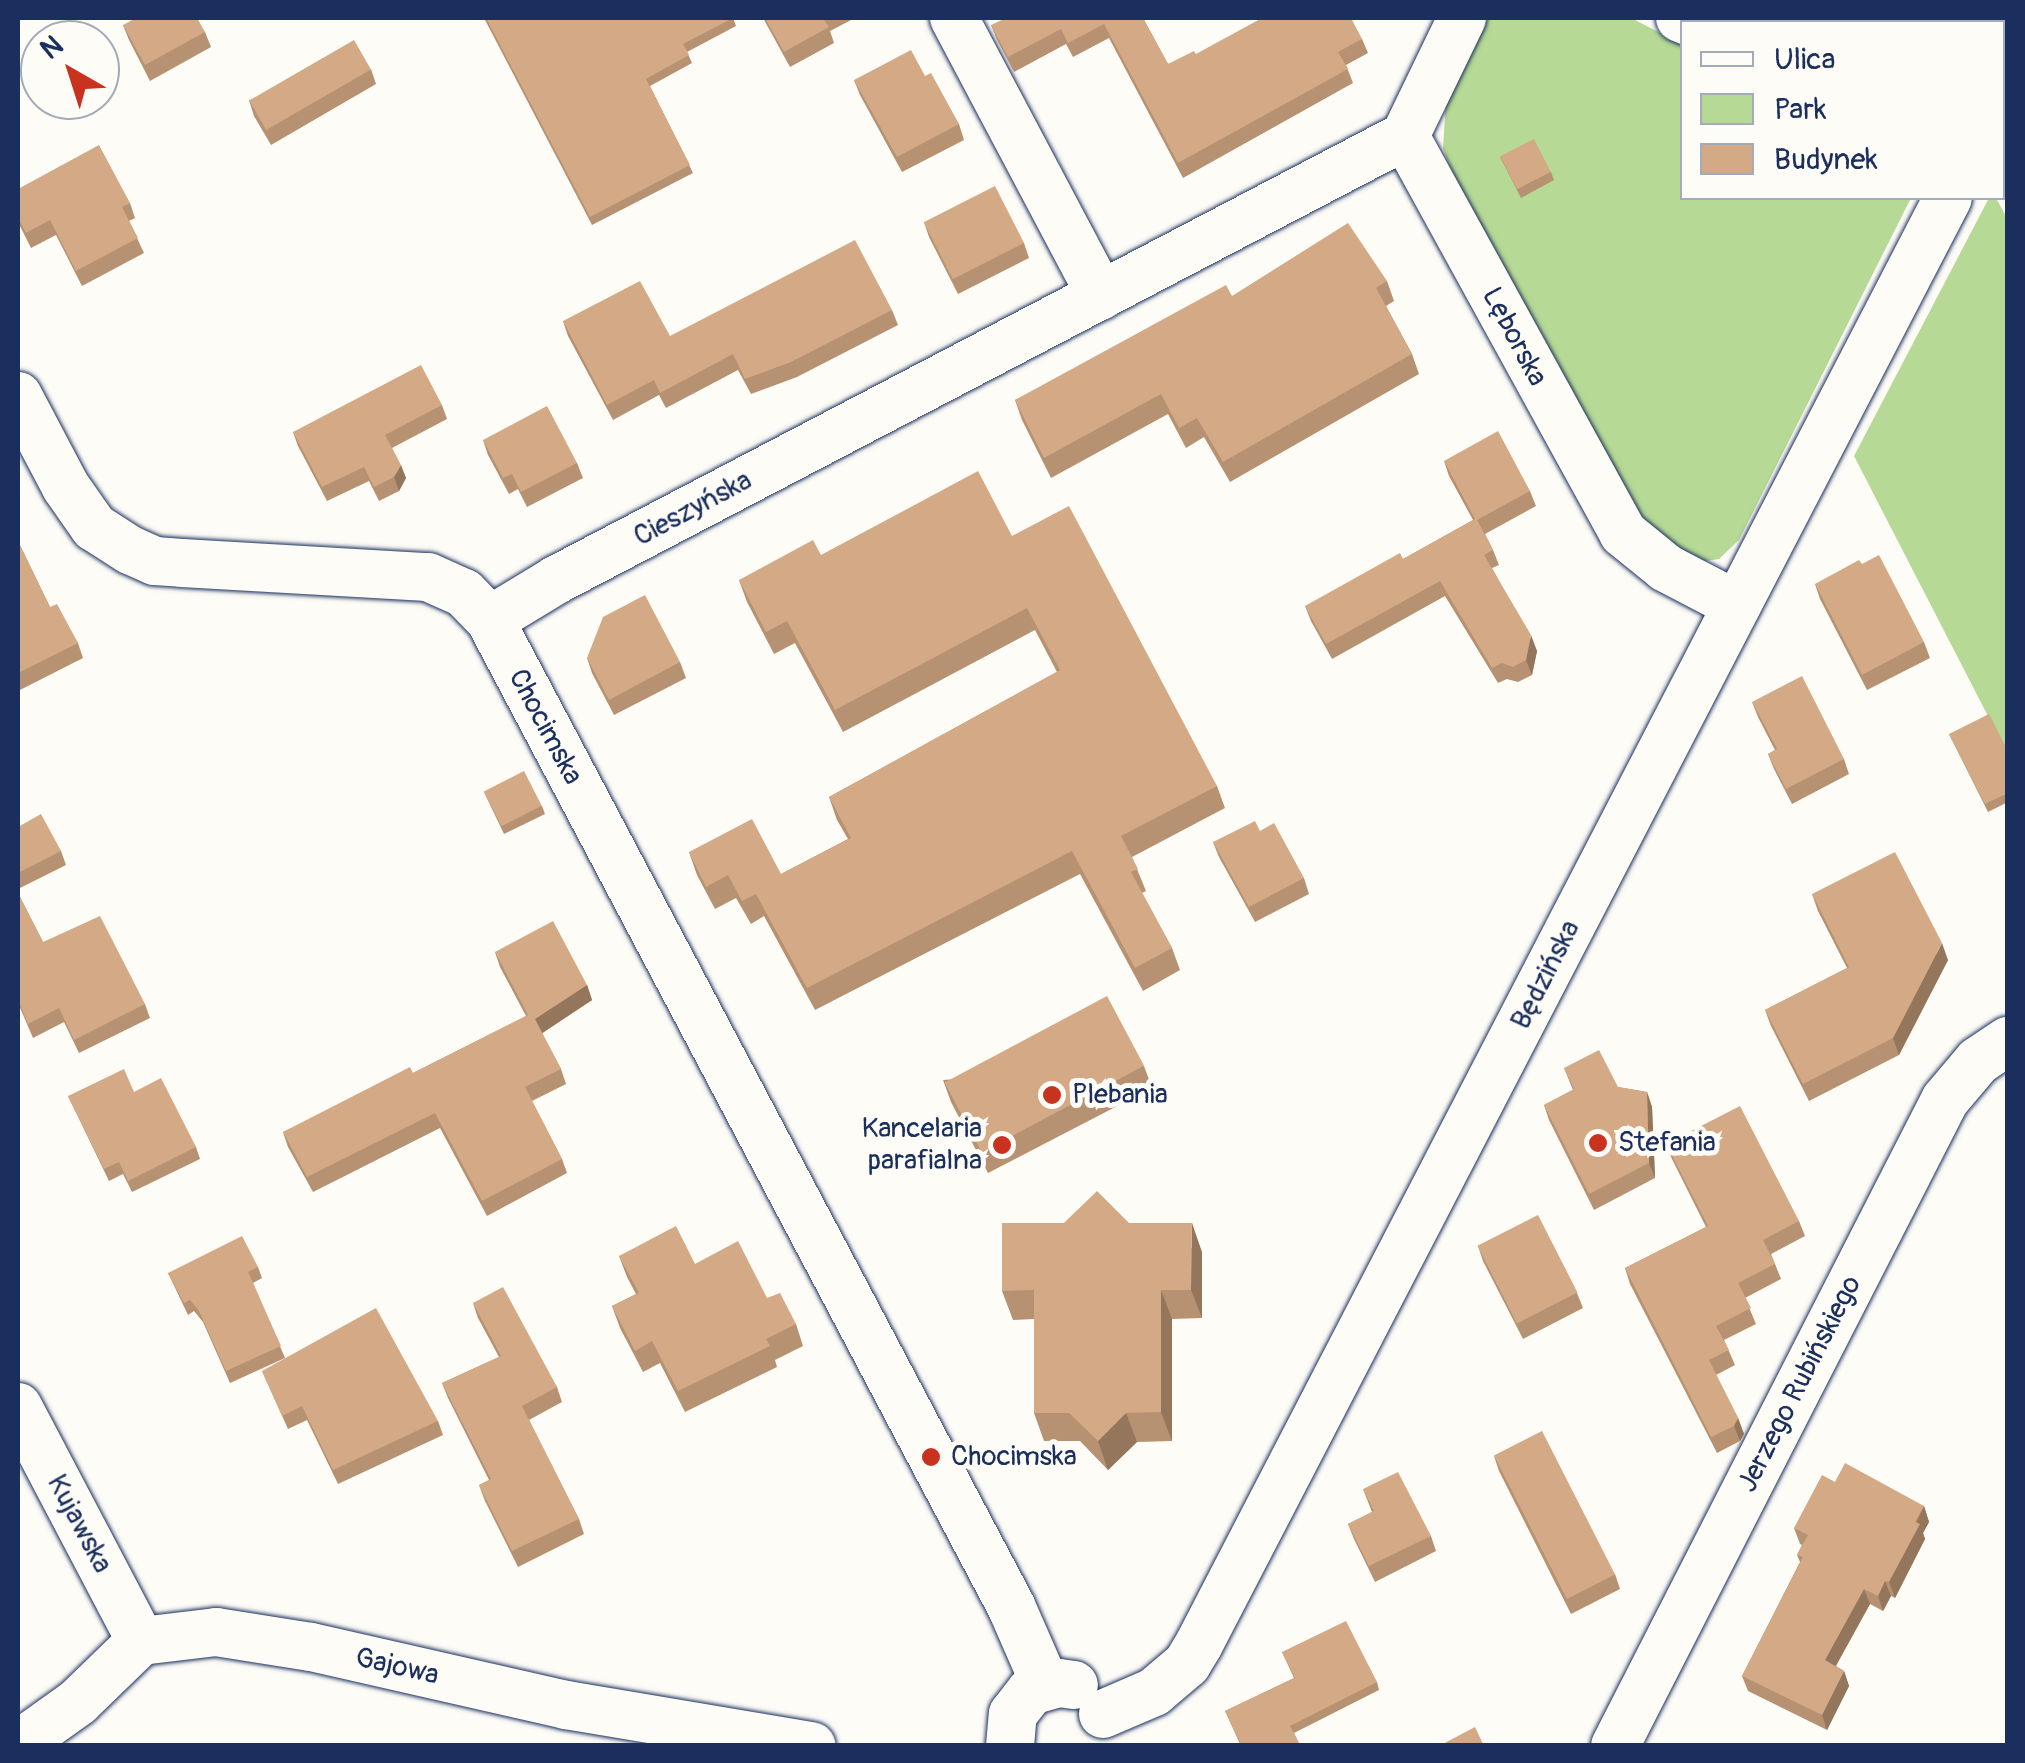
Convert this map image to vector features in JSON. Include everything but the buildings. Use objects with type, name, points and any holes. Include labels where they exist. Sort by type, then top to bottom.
[{"type":"street","points":[[954,18],[1102,296]]},
{"type":"street","points":[[1406,136],[1462,18]]},
{"type":"street","name":"Cieszyńska","points":[[490,620],[556,580],[1406,136]]},
{"type":"street","name":"Lęborska","points":[[1406,136],[1623,533],[1666,568],[1737,605]]},
{"type":"street","name":"Będzińska","points":[[1104,1730],[1187,1664],[1200,1644],[1947,200]]},
{"type":"street","points":[[18,396],[66,487],[94,527],[130,550],[155,561],[428,577],[464,594],[490,620]]},
{"type":"street","name":"Chocimska","points":[[490,620],[1011,1606],[1045,1684]]},
{"type":"street","name":"Jerzego Rubińskiego","points":[[1615,1746],[1945,1100],[1978,1061],[2008,1042]]},
{"type":"street","name":"Kujawska","points":[[18,1406],[141,1641]]},
{"type":"street","name":"Gajowa","points":[[141,1641],[191,1632],[241,1634],[566,1705],[812,1746]]},
{"type":"street","points":[[18,1744],[78,1702],[141,1641]]},
{"type":"street","points":[[1010,1746],[1013,1714],[1031,1690],[1045,1684],[1074,1685],[1096,1702],[1104,1730]]},
{"type":"green space","points":[[1484,18],[1631,18],[1680,43],[1680,200],[1910,200],[1739,540],[1719,559],[1698,562],[1649,526],[1629,502],[1451,170],[1443,148],[1446,101]]},
{"type":"green space","points":[[1988,200],[1997,200],[2008,220],[2007,753],[1854,456]]},
{"type":"place","name":"Plebania","points":[[1052,1095]]},
{"type":"place","name":"Stefania","points":[[1598,1143]]},
{"type":"place","name":"Kancelaria parafialna","points":[[1002,1145]]},
{"type":"place","name":"Chocimska","points":[[931,1457]]}]
